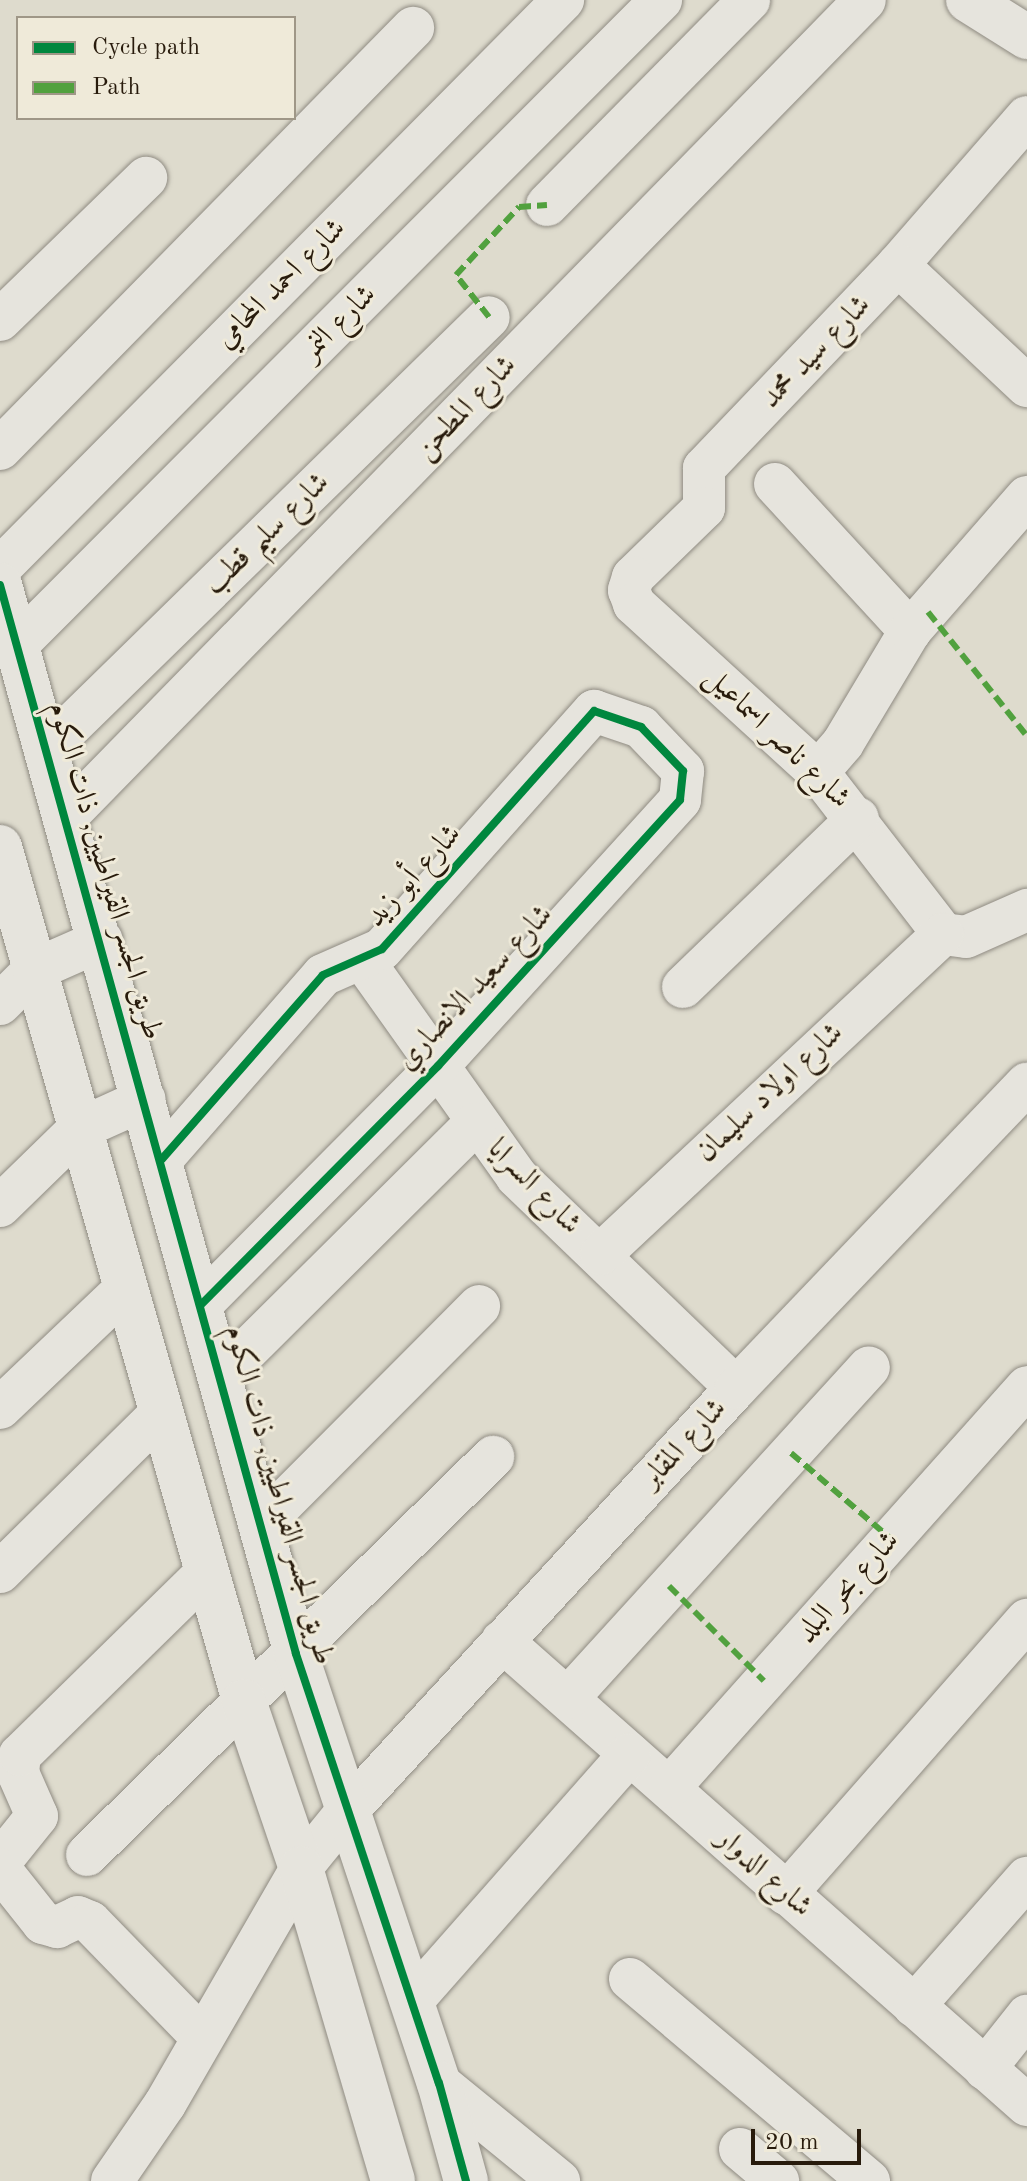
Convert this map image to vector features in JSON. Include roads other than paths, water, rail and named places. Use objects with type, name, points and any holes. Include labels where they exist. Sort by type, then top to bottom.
[{"type":"street","name":"شارع احمد المحامي","points":[[0,568],[563,0]]},
{"type":"street","name":"شارع النمر","points":[[16,646],[661,0]]},
{"type":"street","points":[[547,205],[749,0]]},
{"type":"street","name":"شارع المطحن","points":[[67,816],[865,0]]},
{"type":"street","points":[[984,4],[1027,37]]},
{"type":"street","points":[[0,449],[413,28]]},
{"type":"street","name":"شارع سيد محمد","points":[[629,590],[633,577],[704,508],[704,468],[898,265],[1027,117]]},
{"type":"street","points":[[0,320],[146,178]]},
{"type":"street","points":[[898,265],[1027,386]]},
{"type":"street","name":"شارع سليم قطب","points":[[27,732],[489,317]]},
{"type":"street","points":[[775,484],[910,631]]},
{"type":"street","points":[[818,772],[843,743],[910,631],[1027,497]]},
{"type":"street","name":"طريق الجسر القيراطيين, ذات الكوم","points":[[0,585],[16,646],[27,732],[67,816],[296,1654],[439,2083],[466,2181]]},
{"type":"street","name":"شارع ناصر اسماعيل","points":[[629,590],[634,604],[818,772],[858,818],[943,934]]},
{"type":"street","name":"شارع أبو زيد","points":[[162,1159],[323,975],[363,960],[382,949],[594,711]]},
{"type":"street","name":"شارع سعيد الانصاري","points":[[201,1305],[438,1066],[685,790],[683,771],[641,727],[594,711]]},
{"type":"street","points":[[683,987],[858,818]]},
{"type":"street","points":[[0,847],[244,1701],[301,1868],[393,2181]]},
{"type":"street","points":[[943,934],[966,937],[1027,910]]},
{"type":"street","name":"شارع اولاد سليمان","points":[[601,1254],[943,934]]},
{"type":"street","points":[[0,1004],[34,970],[102,940]]},
{"type":"street","name":"شارع السرايا","points":[[363,960],[475,1124],[517,1177],[601,1254],[736,1388]]},
{"type":"street","name":"شارع المقابر","points":[[112,2181],[165,2104],[201,2036],[301,1868],[348,1810],[736,1388],[1027,1084]]},
{"type":"street","points":[[0,1206],[79,1129],[145,1099]]},
{"type":"street","points":[[221,1376],[475,1124]]},
{"type":"street","points":[[0,1408],[125,1289]]},
{"type":"street","points":[[261,1525],[479,1306]]},
{"type":"street","points":[[568,1698],[869,1367]]},
{"type":"street","name":"شارع بحر البلد","points":[[670,1787],[1027,1387]]},
{"type":"street","points":[[0,1572],[161,1413]]},
{"type":"street","points":[[87,1855],[296,1654],[493,1457]]},
{"type":"street","points":[[0,1862],[37,1816],[18,1773],[20,1755],[207,1572]]},
{"type":"street","points":[[786,1894],[1027,1620]]},
{"type":"street","name":"شارع الدوار","points":[[502,1641],[1027,2105]]},
{"type":"street","points":[[412,2001],[630,1754]]},
{"type":"street","points":[[0,1869],[43,1923],[57,1927],[78,1917],[90,1922],[201,2036]]},
{"type":"street","points":[[914,2006],[1027,1878]]},
{"type":"street","points":[[630,1979],[869,2181]]},
{"type":"street","points":[[985,2069],[1027,2016]]},
{"type":"street","points":[[439,2083],[559,2181]]},
{"type":"street","points":[[740,2149],[778,2181]]}]
